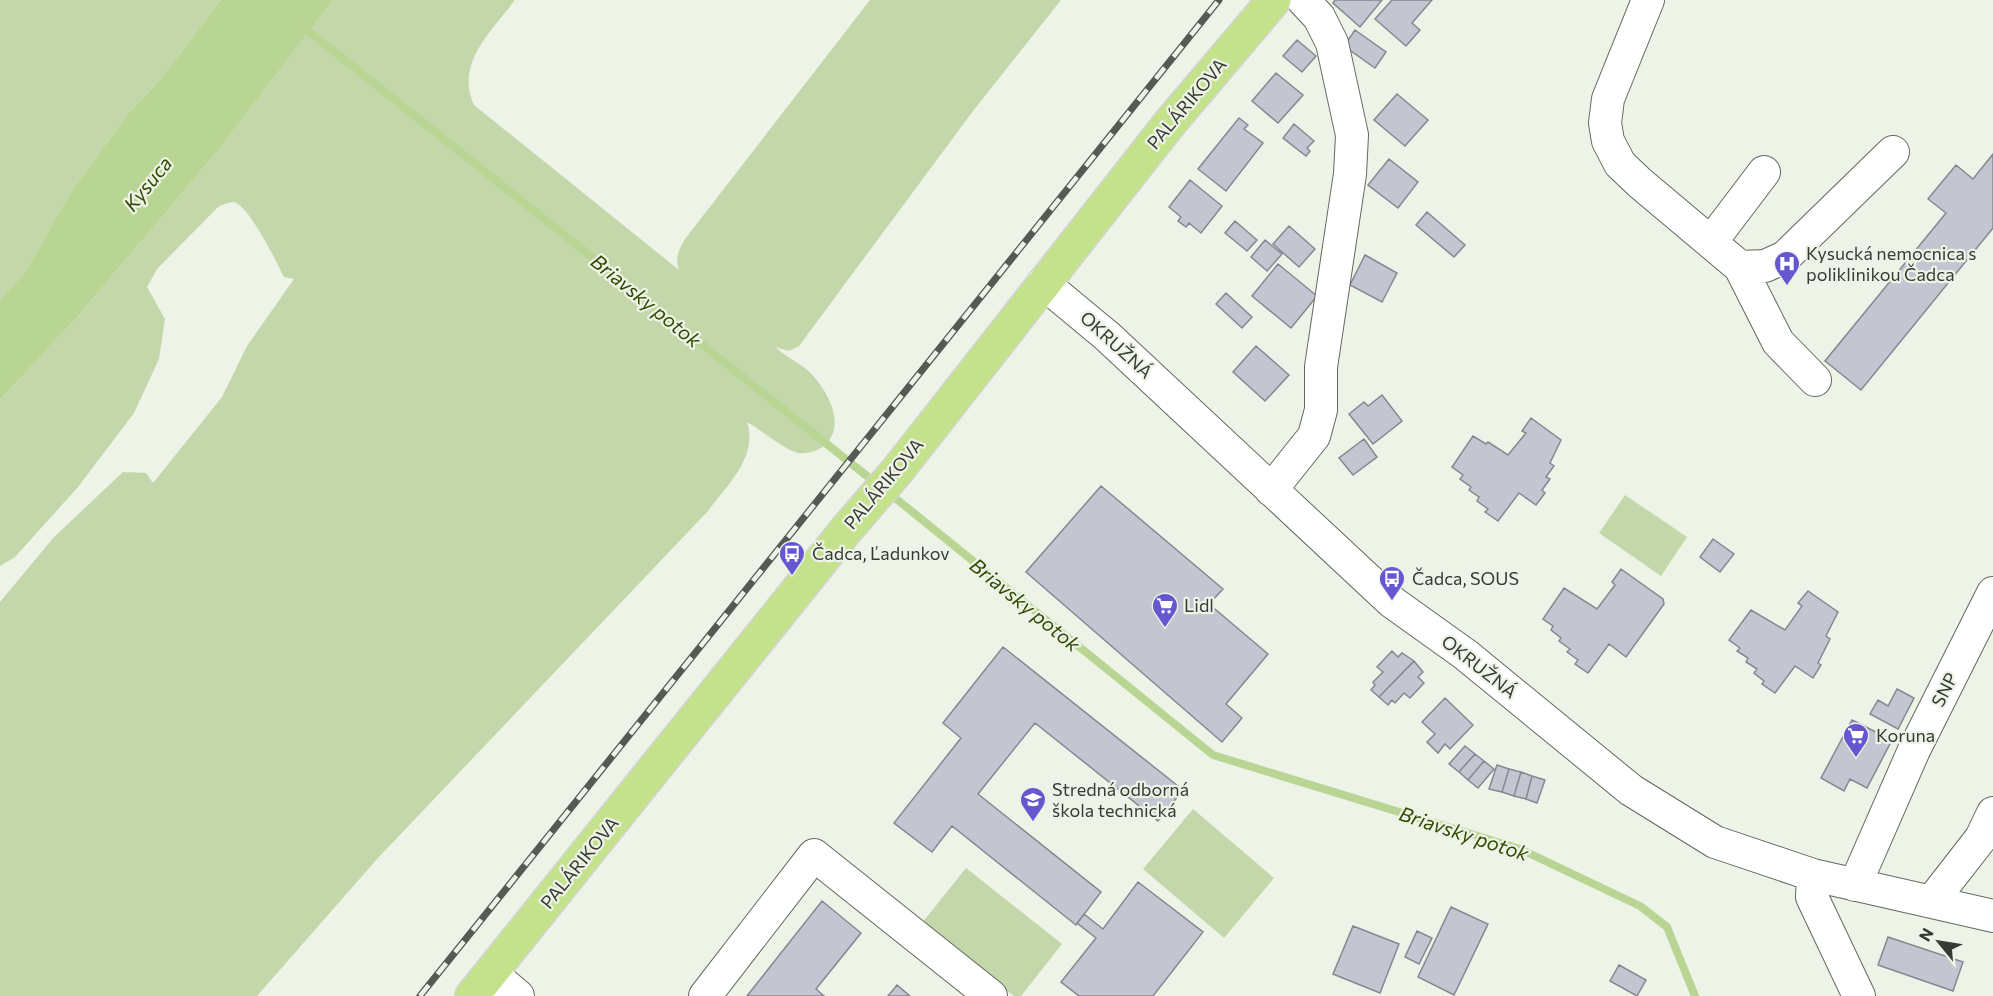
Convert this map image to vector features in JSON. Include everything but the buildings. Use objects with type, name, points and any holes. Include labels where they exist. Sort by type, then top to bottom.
[{"type":"main road","name":"PALÁRIKOVA","points":[[481,985],[846,530],[897,471],[1169,124],[1274,0]]},
{"type":"street","points":[[1271,490],[1314,436],[1319,419],[1321,367],[1350,174],[1352,135],[1332,43],[1319,17],[1303,0]]},
{"type":"street","points":[[1648,0],[1608,99],[1605,123],[1608,141],[1620,164],[1740,267],[1778,342],[1815,380]]},
{"type":"street","points":[[1740,267],[1765,266],[1785,257],[1893,152]]},
{"type":"street","points":[[1711,242],[1764,171]]},
{"type":"street","name":"OKRUŽNÁ","points":[[1043,283],[1107,336],[1392,602],[1466,655],[1631,790],[1715,842],[1813,875],[1993,916]]},
{"type":"street","name":"SNP","points":[[1855,885],[1914,750],[1993,593]]},
{"type":"street","points":[[1932,901],[1981,838],[1993,813]]},
{"type":"street","points":[[705,996],[814,855],[991,996]]},
{"type":"street","points":[[1813,875],[1812,897],[1858,996]]},
{"type":"street","points":[[481,985],[518,996]]},
{"type":"shaded area","points":[[0,0],[221,0],[158,82],[131,110],[72,190],[26,271],[0,300]]},
{"type":"shaded area","points":[[333,0],[515,0],[486,36],[472,62],[469,90],[474,105],[679,270],[678,254],[685,239],[870,0],[1061,0],[973,111],[799,346],[789,351],[775,347],[805,368],[826,393],[831,403],[835,424],[833,434],[827,443],[814,451],[798,453],[786,448],[747,422],[749,435],[745,458],[732,480],[708,511],[377,859],[257,996],[0,996],[0,602],[54,537],[123,472],[146,473],[153,483],[222,397],[247,346],[294,279],[284,277],[254,222],[239,205],[233,202],[219,206],[157,269],[147,287],[165,319],[159,359],[134,413],[78,487],[15,557],[0,566],[0,400],[79,315],[221,147]]},
{"type":"shaded area","points":[[1625,495],[1687,537],[1661,576],[1599,533]]},
{"type":"shaded area","points":[[1193,809],[1274,878],[1224,938],[1143,869]]},
{"type":"shaded area","points":[[966,868],[1062,944],[1021,996],[1014,996],[922,923]]},
{"type":"water","name":"Kysuca","points":[[221,0],[333,0],[221,147],[79,315],[0,400],[0,300],[26,271],[72,190],[131,110],[158,82]]},
{"type":"waterway","name":"Briavsky potok","points":[[302,26],[877,484]]},
{"type":"waterway","name":"Briavsky potok","points":[[889,493],[1213,755],[1520,849],[1640,906],[1667,927],[1695,996]]},
{"type":"railway","points":[[420,996],[1219,0]]},
{"type":"place","name":"Kysucká nemocnica s poliklinikou Čadca","points":[[1787,287]]},
{"type":"place","name":"Čadca, Ľadunkov","points":[[792,577]]},
{"type":"place","name":"Čadca, SOUS","points":[[1392,602]]},
{"type":"place","name":"Lidl","points":[[1165,629]]},
{"type":"place","name":"Koruna","points":[[1856,759]]},
{"type":"place","name":"Stredná odborná škola technická","points":[[1033,823]]}]
